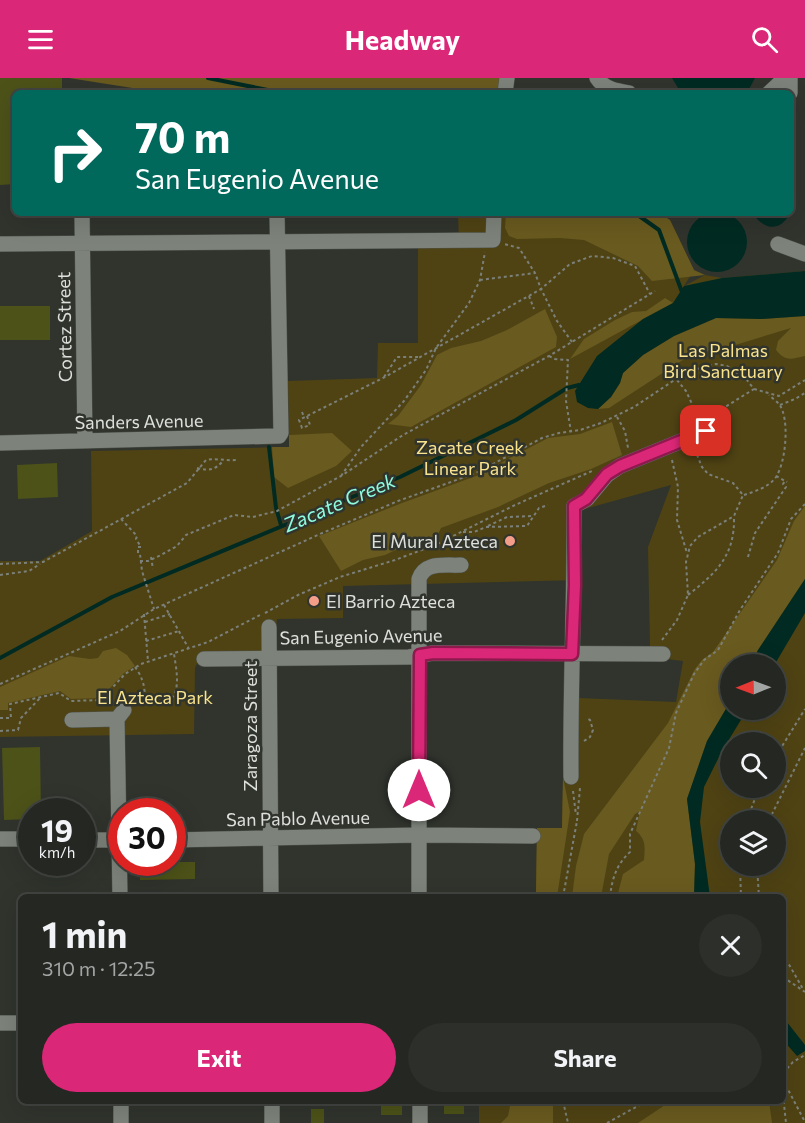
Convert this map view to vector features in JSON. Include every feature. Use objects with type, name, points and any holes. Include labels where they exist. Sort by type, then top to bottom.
[{"type":"street","points":[[597,78],[600,83],[613,90]]},
{"type":"street","points":[[772,90],[785,78]]},
{"type":"street","name":"Cortez Street","points":[[82,216],[85,441]]},
{"type":"street","points":[[277,216],[278,241]]},
{"type":"street","points":[[0,244],[493,240],[494,216]]},
{"type":"street","name":"Sanders Avenue","points":[[0,443],[279,436],[281,429],[278,241]]},
{"type":"street","points":[[778,244],[805,254]]},
{"type":"street","points":[[571,777],[575,585],[571,504],[586,499],[607,474],[620,466],[689,438],[705,423]]},
{"type":"street","points":[[419,894],[419,579],[426,567],[462,565]]},
{"type":"street","name":"Zaragoza Street","points":[[269,627],[271,894]]},
{"type":"street","name":"San Eugenio Avenue","points":[[204,659],[433,653],[658,654]]},
{"type":"street","points":[[72,720],[121,714],[120,798]]},
{"type":"street","name":"San Pablo Avenue","points":[[186,840],[533,836]]},
{"type":"street","points":[[0,839],[18,839]]},
{"type":"street","points":[[120,876],[120,894]]},
{"type":"street","points":[[0,1023],[18,1023]]},
{"type":"street","points":[[122,1104],[122,1123]]},
{"type":"street","points":[[272,1104],[272,1123]]},
{"type":"street","points":[[420,1104],[420,1123]]},
{"type":"path","points":[[341,476],[361,447],[404,401],[426,370],[436,348],[469,303],[480,280],[485,252],[493,240],[519,248],[535,273],[557,321],[572,342]]},
{"type":"path","points":[[302,412],[306,417],[383,378],[541,289],[570,264],[592,256],[613,258],[635,266],[650,296]]},
{"type":"path","points":[[480,280],[535,273]]},
{"type":"path","points":[[140,561],[177,546],[186,535],[212,523],[234,515],[253,517],[277,511],[341,476],[403,435],[549,356],[656,291]]},
{"type":"path","points":[[529,296],[534,309]]},
{"type":"path","points":[[549,356],[568,360],[566,401],[571,432]]},
{"type":"path","points":[[383,378],[397,357],[421,357]]},
{"type":"path","points":[[0,684],[120,631],[154,609],[331,529],[398,501],[476,473],[542,438],[592,427],[617,416],[677,379],[698,369],[720,364],[733,370],[746,379],[754,389],[769,395],[780,405],[785,442],[776,476],[759,490],[743,495]]},
{"type":"path","points":[[677,379],[705,423],[754,389]]},
{"type":"path","points":[[769,395],[784,394],[805,380]]},
{"type":"path","points":[[780,405],[805,393]]},
{"type":"path","points":[[617,416],[625,431],[628,454]]},
{"type":"path","points":[[689,438],[708,474],[734,483],[743,495]]},
{"type":"path","points":[[658,654],[677,620],[687,595],[687,554],[676,520],[677,478],[668,447]]},
{"type":"path","points":[[215,453],[216,458]]},
{"type":"path","points":[[0,575],[29,571],[187,483],[197,468],[206,460],[216,458],[223,461],[237,460]]},
{"type":"path","points":[[197,468],[206,471],[215,469],[223,461]]},
{"type":"path","points":[[0,718],[11,718],[10,704],[41,696],[59,693],[71,701],[101,700],[124,674],[135,667],[189,649],[313,589],[395,560],[460,533],[591,471]]},
{"type":"path","points":[[748,557],[755,533],[786,487],[783,484],[786,482],[776,476]]},
{"type":"path","points":[[687,595],[709,578],[725,560],[733,539],[735,516],[743,495]]},
{"type":"path","points":[[610,894],[612,879],[617,867],[630,852],[630,834],[669,748],[676,713],[694,674],[704,660],[718,650],[740,610],[778,553],[791,519],[805,504]]},
{"type":"path","points":[[486,527],[527,525],[531,516],[539,508],[548,505]]},
{"type":"path","points":[[460,533],[474,532],[507,518],[531,516]]},
{"type":"path","points":[[687,554],[690,546],[698,537],[735,516]]},
{"type":"path","points":[[121,519],[137,536],[136,539],[141,547],[138,547],[138,553],[142,571],[154,609]]},
{"type":"path","points":[[151,558],[153,569]]},
{"type":"path","points":[[0,564],[43,562]]},
{"type":"path","points":[[164,605],[189,649]]},
{"type":"path","points":[[144,614],[148,661]]},
{"type":"path","points":[[145,622],[170,614]]},
{"type":"path","points":[[146,641],[179,631]]},
{"type":"path","points":[[135,667],[148,698],[159,703],[167,701],[171,699],[177,685],[174,653]]},
{"type":"path","points":[[0,731],[18,730],[21,718],[41,696]]},
{"type":"path","points":[[786,740],[805,709]]},
{"type":"path","points":[[774,810],[805,748]]},
{"type":"path","points":[[564,894],[577,821],[571,777]]},
{"type":"path","points":[[740,876],[741,894]]},
{"type":"path","points":[[758,876],[759,894]]},
{"type":"path","points":[[786,959],[804,991]]},
{"type":"path","points":[[786,979],[804,991]]},
{"type":"path","points":[[786,1071],[805,1055]]},
{"type":"path","points":[[786,1086],[805,1122]]},
{"type":"path","points":[[564,1104],[568,1123]]},
{"type":"path","points":[[607,1123],[642,1104]]},
{"type":"path","points":[[784,1104],[786,1123]]},
{"type":"green space","points":[[458,216],[664,216],[670,220],[694,270],[684,286],[705,275],[722,278],[805,271],[805,1123],[479,1123],[479,1104],[786,1104],[786,894],[535,894],[537,828],[562,828],[563,777],[575,777],[578,698],[676,702],[683,661],[667,659],[650,647],[648,547],[671,485],[581,510],[579,580],[343,586],[343,618],[277,619],[276,627],[265,627],[265,653],[201,655],[195,668],[194,734],[0,737],[0,561],[40,561],[92,531],[91,451],[289,447],[288,381],[377,378],[378,343],[418,343],[418,247],[459,246]]},
{"type":"shaded area","points":[[69,78],[500,78],[498,90],[145,90]]},
{"type":"shaded area","points":[[506,216],[664,216],[670,220],[694,270],[705,275],[652,281],[638,266],[584,240],[517,239],[509,236],[505,228]]},
{"type":"shaded area","points":[[665,298],[673,303],[570,359],[584,339],[632,312],[646,311]]},
{"type":"shaded area","points":[[545,309],[557,337],[556,347],[411,427],[388,424],[398,416],[421,385],[437,355],[451,348],[481,341],[507,330]]},
{"type":"shaded area","points":[[805,316],[805,356],[789,359],[776,350],[778,341],[791,328],[732,346],[692,354],[609,408],[598,409],[611,397],[623,373],[643,355],[674,336],[716,318],[761,319]]},
{"type":"shaded area","points":[[612,422],[622,455],[591,469],[549,483],[498,507],[441,528],[436,539],[428,541],[419,539],[385,555],[363,560],[341,571],[319,536],[476,476],[548,438],[580,434]]},
{"type":"shaded area","points":[[332,433],[352,451],[336,466],[288,488],[274,477],[272,447],[289,447],[289,435]]},
{"type":"shaded area","points":[[805,506],[805,579],[756,654],[720,654],[720,719],[707,741],[687,799],[695,864],[694,894],[618,894],[623,874],[644,860],[644,844],[642,837],[636,831],[640,811],[635,814],[609,854],[602,894],[572,894],[584,834],[668,723],[695,669],[713,652],[777,560],[794,521]]},
{"type":"shaded area","points":[[116,648],[127,655],[135,666],[124,673],[101,698],[71,699],[60,691],[8,703],[8,710],[0,710],[0,687],[69,656],[98,658],[103,651]]},
{"type":"shaded area","points":[[563,777],[570,812],[557,894],[535,894],[537,828],[562,828]]},
{"type":"shaded area","points":[[510,1104],[553,1104],[553,1123],[501,1123],[508,1116]]},
{"type":"shaded area","points":[[666,1104],[769,1104],[772,1123],[638,1123]]},
{"type":"water","points":[[672,78],[755,78],[749,90],[679,90]]},
{"type":"water","points":[[702,216],[732,216],[742,225],[746,236],[746,248],[742,259],[728,270],[717,272],[706,270],[692,259],[689,253],[687,242],[689,231]]},
{"type":"water","points":[[755,216],[788,216],[780,225],[772,227],[762,223]]},
{"type":"water","points":[[805,271],[805,316],[761,319],[716,318],[674,336],[643,355],[623,373],[611,397],[598,409],[588,408],[577,402],[575,391],[597,356],[643,319],[673,303],[684,286],[722,278]]},
{"type":"water","points":[[805,579],[805,613],[781,654],[756,654]]},
{"type":"water","points":[[720,719],[741,720],[734,732],[720,732],[720,755],[704,787],[700,822],[710,894],[694,894],[695,864],[687,799],[707,741]]},
{"type":"water","points":[[786,1021],[805,1045],[805,1051],[797,1056],[786,1043]]},
{"type":"building","points":[[0,78],[62,78],[62,90],[12,90],[12,184],[0,185]]},
{"type":"building","points":[[0,306],[50,306],[50,340],[0,340]]},
{"type":"building","points":[[57,463],[58,497],[18,499],[17,465]]},
{"type":"building","points":[[40,747],[41,798],[18,798],[18,820],[4,820],[2,748]]},
{"type":"building","points":[[186,862],[195,862],[195,879],[140,880],[140,876],[186,876]]},
{"type":"building","points":[[381,1104],[402,1104],[402,1115],[381,1115]]},
{"type":"building","points":[[444,1104],[464,1104],[464,1114],[444,1114]]},
{"type":"building","points":[[311,1109],[324,1109],[324,1123],[311,1123]]},
{"type":"waterway","points":[[208,78],[268,90]]},
{"type":"waterway","points":[[639,216],[659,230],[682,292]]},
{"type":"waterway","name":"Zacate Creek","points":[[0,658],[112,597],[400,477],[516,420],[567,388],[579,385]]},
{"type":"waterway","points":[[269,447],[276,508],[281,525]]},
{"type":"place","name":"El Mural Azteca","points":[[510,541]]},
{"type":"place","name":"El Barrio Azteca","points":[[314,601]]},
{"type":"route","points":[[419,790],[420,655],[433,653],[572,654],[575,585],[574,506],[586,499],[607,474],[620,466],[706,431]]},
{"type":"park label","name":"Las Palmas Bird Sanctuary","points":[[723,360]]},
{"type":"park label","name":"Zacate Creek Linear Park","points":[[470,457]]},
{"type":"park label","name":"El Azteca Park","points":[[155,697]]}]
